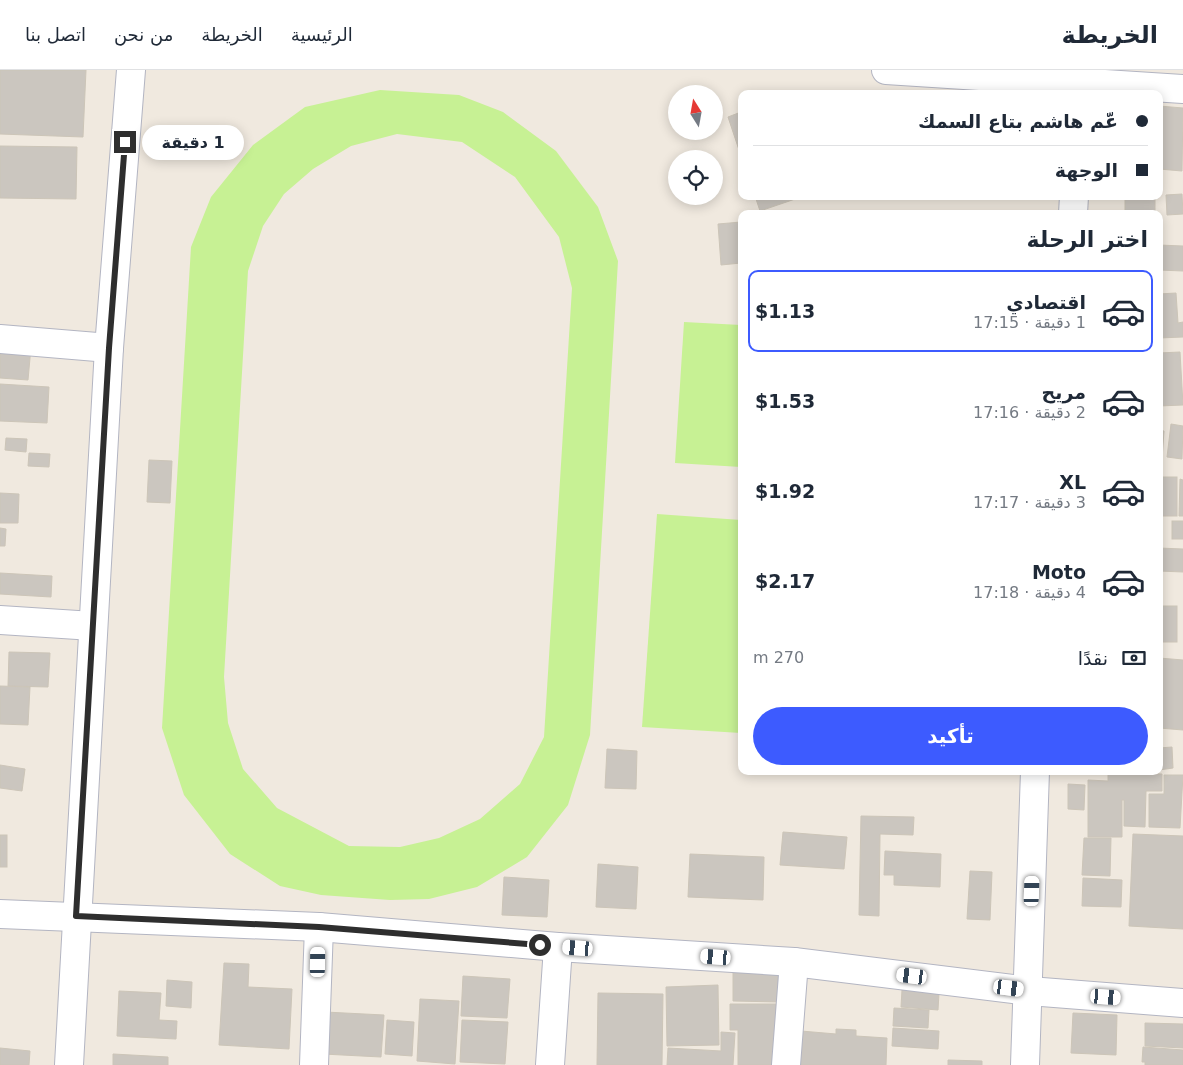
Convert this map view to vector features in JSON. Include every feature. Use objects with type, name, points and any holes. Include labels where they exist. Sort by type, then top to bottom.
[{"type":"street","points":[[69,1065],[109,348],[131,70]]},
{"type":"street","points":[[886,70],[1183,89]]},
{"type":"street","points":[[0,339],[109,348]]},
{"type":"street","points":[[0,620],[93,626]]},
{"type":"street","points":[[1025,1065],[1035,775]]},
{"type":"street","points":[[0,914],[319,927],[558,947],[794,962],[1029,991],[1183,1003]]},
{"type":"street","points":[[314,1065],[319,927]]},
{"type":"street","points":[[550,1065],[558,947]]},
{"type":"street","points":[[786,1065],[794,962]]},
{"type":"green space","points":[[380,90],[459,95],[503,112],[556,151],[598,207],[618,261],[590,735],[568,805],[527,857],[477,887],[429,899],[390,900],[321,895],[280,886],[230,854],[184,795],[162,728],[191,247],[211,197],[253,145],[305,107]],"holes":[[[397,134],[462,142],[515,177],[559,237],[572,288],[544,737],[520,784],[480,819],[439,838],[400,847],[349,846],[277,808],[243,769],[228,723],[224,677],[248,271],[263,226],[284,194],[313,169],[351,146]]]},
{"type":"green space","points":[[684,322],[738,325],[738,467],[675,463]]},
{"type":"green space","points":[[657,514],[738,520],[738,733],[642,727]]},
{"type":"building","points":[[0,70],[86,70],[83,137],[0,134]]},
{"type":"building","points":[[1163,106],[1183,108],[1182,171],[1163,169]]},
{"type":"building","points":[[738,113],[738,147],[728,117]]},
{"type":"building","points":[[0,146],[77,147],[76,199],[0,198]]},
{"type":"building","points":[[1182,194],[1183,214],[1167,215],[1166,195]]},
{"type":"building","points":[[756,200],[792,200],[763,210],[760,210]]},
{"type":"building","points":[[1125,200],[1155,200],[1155,210],[1125,210]]},
{"type":"building","points":[[738,222],[738,263],[721,265],[718,224]]},
{"type":"building","points":[[1163,245],[1183,246],[1183,271],[1163,270]]},
{"type":"building","points":[[1176,293],[1178,323],[1183,322],[1183,337],[1163,338],[1163,294]]},
{"type":"building","points":[[0,345],[31,347],[28,380],[0,378]]},
{"type":"building","points":[[1180,352],[1183,405],[1163,406],[1163,353]]},
{"type":"building","points":[[0,384],[49,387],[47,423],[0,421]]},
{"type":"building","points":[[1171,424],[1183,426],[1182,459],[1167,457]]},
{"type":"building","points":[[6,438],[27,439],[26,452],[5,450]]},
{"type":"building","points":[[29,453],[50,454],[49,467],[28,466]]},
{"type":"building","points":[[149,460],[172,461],[170,503],[147,502]]},
{"type":"building","points":[[1163,477],[1177,477],[1177,516],[1163,516]]},
{"type":"building","points":[[1180,479],[1183,480],[1183,516],[1179,516]]},
{"type":"building","points":[[0,493],[19,494],[18,523],[0,523]]},
{"type":"building","points":[[1172,521],[1183,521],[1183,539],[1172,539]]},
{"type":"building","points":[[0,528],[6,529],[5,546],[0,546]]},
{"type":"building","points":[[1163,548],[1183,549],[1183,572],[1163,571]]},
{"type":"building","points":[[0,573],[52,576],[51,597],[0,594]]},
{"type":"building","points":[[1163,606],[1177,606],[1177,642],[1163,642]]},
{"type":"building","points":[[9,652],[50,653],[48,687],[8,686]]},
{"type":"building","points":[[1163,658],[1183,660],[1183,730],[1163,728]]},
{"type":"building","points":[[0,686],[30,687],[28,725],[0,724]]},
{"type":"building","points":[[1172,747],[1173,768],[1163,769],[1163,748]]},
{"type":"building","points":[[607,749],[637,751],[636,789],[605,788]]},
{"type":"building","points":[[0,765],[25,769],[22,791],[0,788]]},
{"type":"building","points":[[1108,775],[1162,775],[1162,791],[1146,791],[1145,827],[1124,826],[1124,800],[1122,800],[1122,837],[1088,837],[1088,780],[1108,781]]},
{"type":"building","points":[[1164,775],[1183,775],[1180,828],[1149,827],[1149,794],[1164,794]]},
{"type":"building","points":[[1068,784],[1085,785],[1084,810],[1068,809]]},
{"type":"building","points":[[861,816],[914,817],[913,835],[880,834],[879,916],[859,915]]},
{"type":"building","points":[[783,832],[847,837],[844,869],[780,865]]},
{"type":"building","points":[[1133,834],[1183,836],[1183,929],[1129,926]]},
{"type":"building","points":[[0,835],[7,835],[7,867],[0,867]]},
{"type":"building","points":[[1084,838],[1111,838],[1110,876],[1082,875]]},
{"type":"building","points":[[885,851],[941,854],[940,887],[894,885],[894,875],[884,875]]},
{"type":"building","points":[[690,854],[764,857],[763,900],[688,897]]},
{"type":"building","points":[[598,864],[638,867],[636,909],[596,907]]},
{"type":"building","points":[[970,871],[992,872],[990,920],[967,919]]},
{"type":"building","points":[[504,877],[549,880],[547,917],[502,915]]},
{"type":"building","points":[[1083,878],[1122,880],[1121,907],[1082,906]]},
{"type":"building","points":[[224,963],[249,964],[248,987],[292,989],[289,1049],[219,1045]]},
{"type":"building","points":[[733,970],[779,970],[779,1002],[733,1001]]},
{"type":"building","points":[[463,976],[510,979],[507,1018],[461,1016]]},
{"type":"building","points":[[167,980],[192,982],[191,1008],[166,1006]]},
{"type":"building","points":[[718,985],[719,1045],[667,1046],[666,987]]},
{"type":"building","points":[[902,990],[939,993],[938,1010],[901,1007]]},
{"type":"building","points":[[119,991],[161,993],[159,1020],[177,1021],[176,1039],[117,1036]]},
{"type":"building","points":[[598,993],[663,994],[662,1065],[597,1065]]},
{"type":"building","points":[[420,999],[459,1001],[455,1064],[417,1061]]},
{"type":"building","points":[[730,1004],[776,1004],[776,1065],[738,1065],[738,1030],[730,1030]]},
{"type":"building","points":[[894,1008],[929,1010],[928,1028],[893,1026]]},
{"type":"building","points":[[325,1012],[384,1015],[381,1057],[323,1054]]},
{"type":"building","points":[[1073,1013],[1117,1015],[1116,1055],[1071,1053]]},
{"type":"building","points":[[387,1020],[414,1022],[412,1056],[385,1054]]},
{"type":"building","points":[[462,1020],[508,1022],[505,1064],[460,1062]]},
{"type":"building","points":[[1145,1023],[1183,1024],[1183,1048],[1145,1046]]},
{"type":"building","points":[[893,1028],[939,1031],[938,1049],[892,1046]]},
{"type":"building","points":[[836,1029],[856,1030],[856,1036],[887,1038],[886,1065],[799,1065],[801,1031],[836,1034]]},
{"type":"building","points":[[721,1032],[735,1033],[733,1065],[667,1065],[668,1048],[721,1051]]},
{"type":"building","points":[[1143,1047],[1183,1050],[1183,1065],[1145,1065],[1145,1062],[1142,1062]]},
{"type":"building","points":[[0,1048],[30,1051],[29,1065],[0,1065]]},
{"type":"building","points":[[113,1054],[168,1057],[168,1065],[113,1065]]},
{"type":"building","points":[[948,1060],[982,1061],[982,1065],[948,1065]]},
{"type":"route","points":[[125,142],[109,348],[76,916],[319,927],[540,945]]}]
